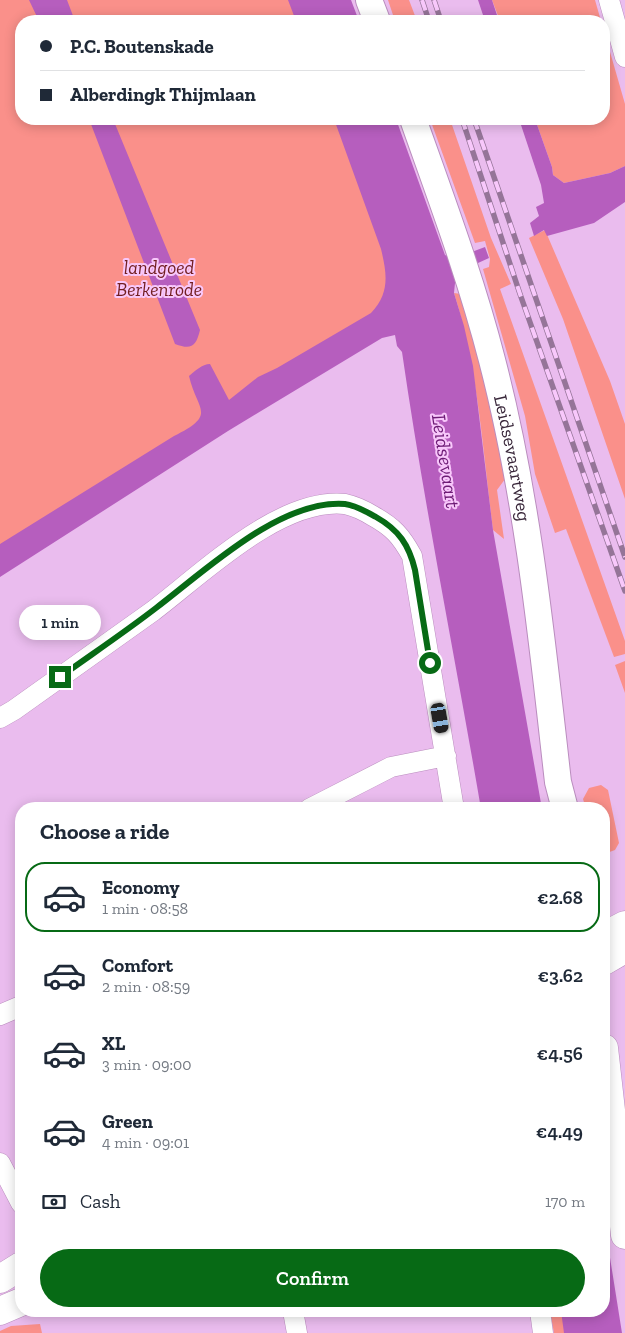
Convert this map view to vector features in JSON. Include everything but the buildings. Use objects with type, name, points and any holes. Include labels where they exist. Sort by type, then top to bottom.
[{"type":"main road","points":[[610,933],[625,925]]},
{"type":"main road","points":[[610,958],[625,949]]},
{"type":"main road","points":[[610,1095],[623,1197],[625,1235]]},
{"type":"main road","points":[[0,1279],[15,1270]]},
{"type":"main road","points":[[0,1311],[15,1305]]},
{"type":"street","points":[[369,0],[375,15]]},
{"type":"street","points":[[609,0],[625,56]]},
{"type":"street","name":"Leidsevaartweg","points":[[415,125],[467,274],[495,370],[517,475],[531,561],[558,782],[563,802]]},
{"type":"street","points":[[0,718],[154,610],[243,541],[292,513],[317,506],[346,504],[365,511],[386,523],[403,539],[412,556],[453,802]]},
{"type":"street","points":[[323,802],[392,767],[446,756]]},
{"type":"street","points":[[0,1015],[15,1009]]},
{"type":"street","points":[[0,1163],[15,1192]]},
{"type":"street","points":[[294,1317],[297,1333]]},
{"type":"street","points":[[541,1317],[544,1333]]},
{"type":"green space","name":"landgoed Berkenrode","points":[[0,0],[310,0],[315,15],[15,15],[15,125],[352,125],[414,304],[0,550]]},
{"type":"green space","points":[[388,0],[409,0],[415,15],[393,15]]},
{"type":"green space","points":[[492,0],[595,0],[599,15],[498,15]]},
{"type":"green space","points":[[610,52],[625,104],[625,166],[610,173],[564,183],[553,175],[537,125],[610,125]]},
{"type":"green space","points":[[432,125],[452,125],[491,238],[511,284],[500,289],[625,641],[625,654],[614,657],[566,529],[555,533],[535,474],[525,416],[483,269],[489,267],[490,259],[485,241],[475,243]]},
{"type":"green space","points":[[545,230],[610,381],[625,424],[625,499],[563,319],[529,238]]},
{"type":"green space","points":[[454,293],[461,294],[474,321],[508,475],[497,490],[504,539],[493,530],[474,381],[469,351]]},
{"type":"green space","points":[[625,661],[625,693],[615,665]]},
{"type":"green space","points":[[601,785],[608,790],[619,843],[615,850],[610,852],[610,802],[584,802],[583,799],[589,788]]},
{"type":"green space","points":[[551,1317],[564,1317],[566,1333],[554,1333]]},
{"type":"green space","points":[[40,1324],[42,1333],[0,1333],[0,1331],[11,1326]]},
{"type":"water","points":[[29,0],[67,0],[73,15],[36,15]]},
{"type":"water","points":[[288,0],[351,0],[357,15],[294,15]]},
{"type":"water","points":[[478,0],[492,0],[497,15],[483,15]]},
{"type":"water","points":[[91,125],[115,125],[200,330],[197,340],[192,346],[185,347],[175,344]]},
{"type":"water","name":"Leidsevaart","points":[[336,125],[398,125],[445,255],[453,259],[485,247],[489,258],[456,273],[454,293],[473,366],[493,530],[541,802],[480,802],[430,523],[402,352],[397,346],[395,335],[382,338],[228,431],[0,577],[0,544],[188,429],[196,422],[200,417],[201,411],[189,376],[199,368],[210,364],[229,400],[258,377],[277,368],[371,313],[377,306],[384,291],[385,267],[381,249]]},
{"type":"water","points":[[521,125],[537,125],[553,175],[564,183],[610,173],[625,166],[625,202],[594,223],[547,236],[544,230],[534,236],[530,223],[539,216],[536,207],[544,203],[541,185]]},
{"type":"water","points":[[610,1258],[622,1333],[564,1333],[562,1317],[610,1317]]},
{"type":"railway","points":[[422,0],[427,15]]},
{"type":"railway","points":[[434,0],[439,15]]},
{"type":"railway","points":[[464,125],[520,294],[625,591]]},
{"type":"railway","points":[[476,125],[625,557]]},
{"type":"route","points":[[60,677],[154,610],[243,541],[292,513],[317,506],[346,504],[365,511],[386,523],[403,539],[412,556],[430,663]]}]
